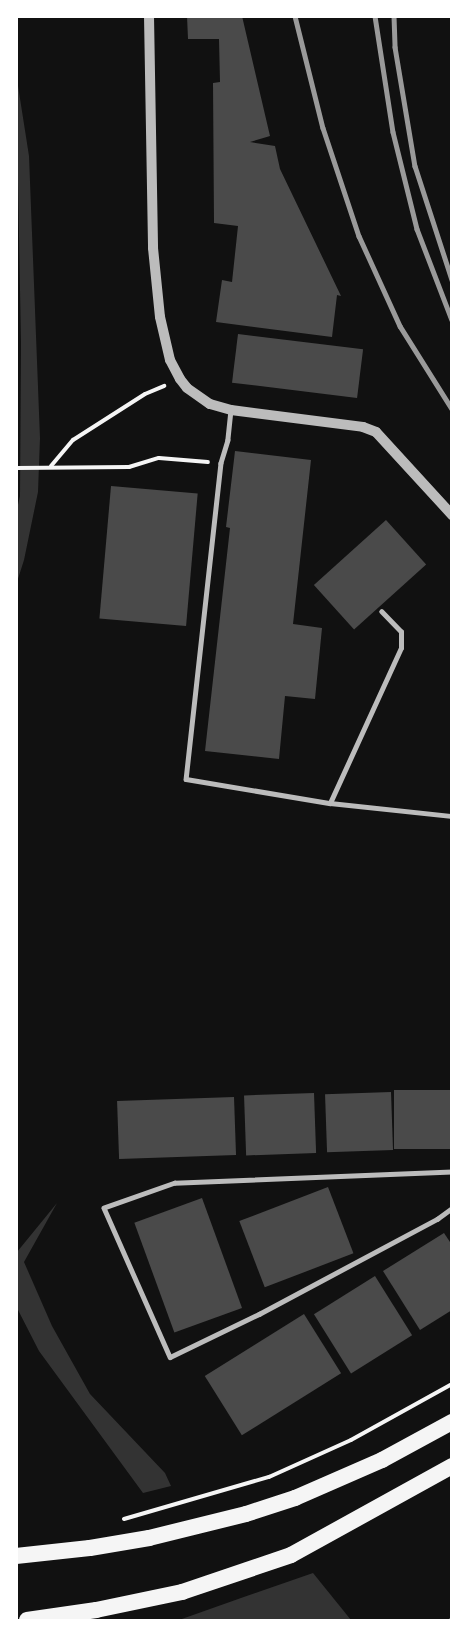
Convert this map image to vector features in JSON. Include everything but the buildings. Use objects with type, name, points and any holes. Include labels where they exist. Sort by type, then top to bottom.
[{"type":"highway","points":[[16,1556],[90,1548],[149,1538],[246,1514],[295,1498],[382,1460],[452,1422]]},
{"type":"highway","points":[[27,1620],[96,1610],[182,1592],[280,1559],[331,1535],[452,1466]]},
{"type":"street","points":[[149,16],[153,248],[160,317],[170,360],[180,379],[187,388],[210,404],[231,410],[363,427],[376,432],[452,515]]},
{"type":"lane","points":[[231,410],[228,441],[221,464],[186,779],[330,803],[452,816]]},
{"type":"lane","points":[[330,803],[401,648],[400,632],[382,612]]},
{"type":"lane","points":[[452,1172],[175,1183],[104,1208],[171,1357],[259,1314],[437,1219],[452,1208]]},
{"type":"path","points":[[51,466],[61,451],[90,428],[145,394],[180,379]]},
{"type":"path","points":[[16,468],[51,466],[75,469],[129,468],[159,458],[221,464]]},
{"type":"path","points":[[117,1521],[269,1477],[351,1440],[452,1384]]},
{"type":"shaded area","points":[[16,73],[29,156],[40,438],[38,492],[24,560],[17,582],[16,514],[20,496],[21,343]]},
{"type":"shaded area","points":[[57,1203],[24,1262],[52,1326],[90,1394],[165,1473],[171,1486],[143,1493],[39,1351],[17,1308],[17,1252]]},
{"type":"shaded area","points":[[313,1573],[351,1620],[179,1620],[241,1598]]},
{"type":"railway","points":[[295,16],[323,128],[359,236],[400,326],[452,409]]},
{"type":"railway","points":[[375,16],[393,132],[417,229],[452,320]]},
{"type":"railway","points":[[394,16],[395,47],[415,166],[452,280]]}]
